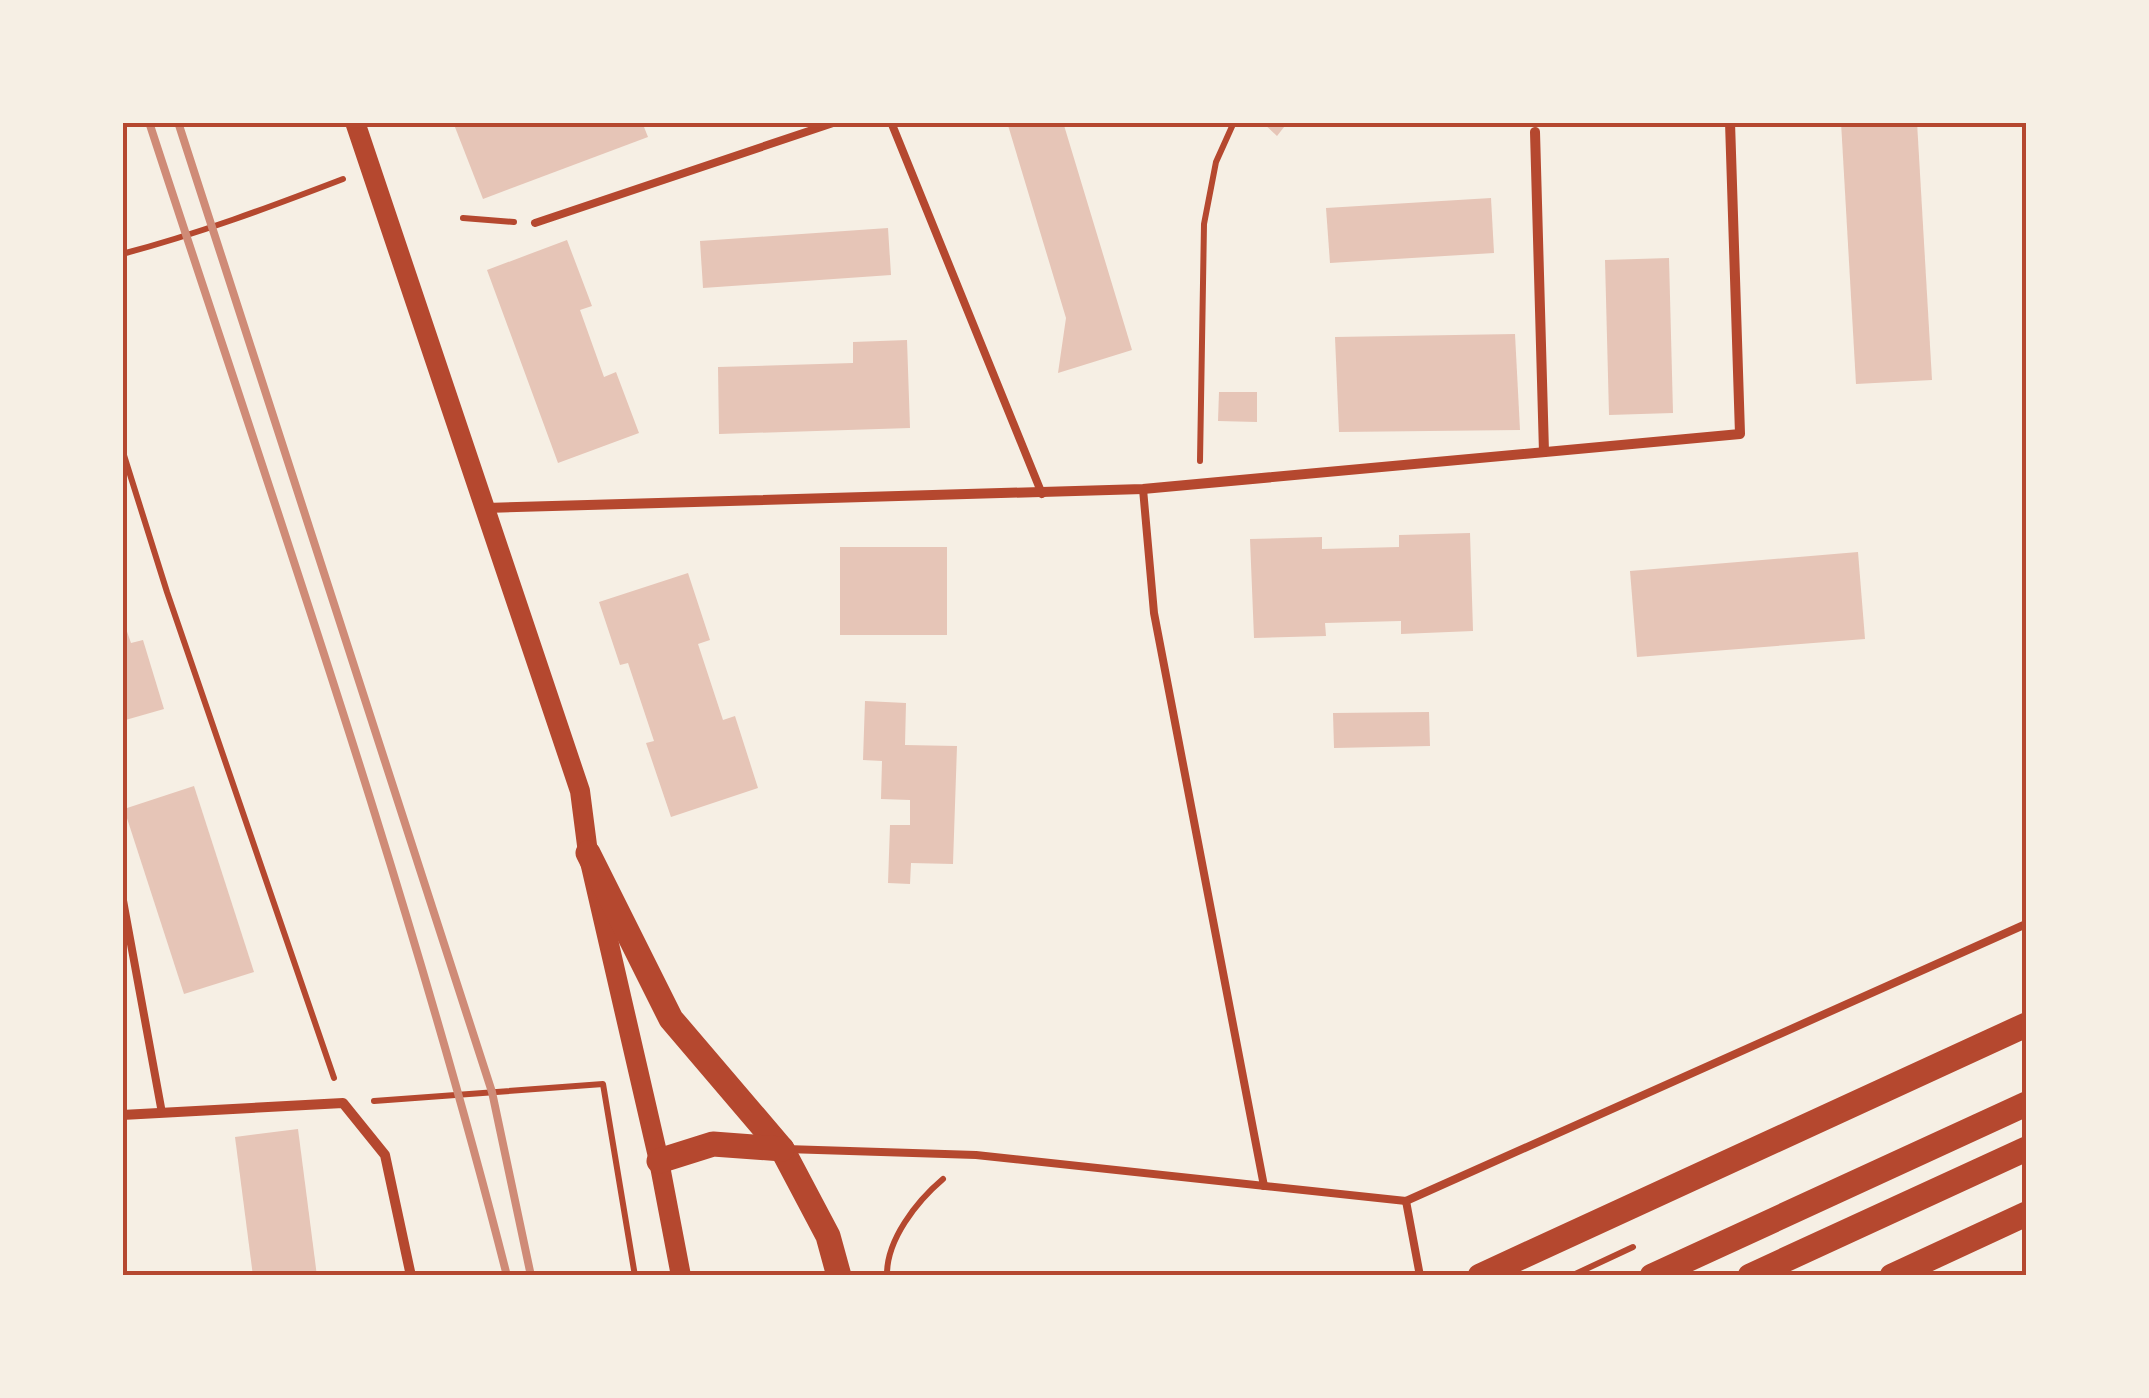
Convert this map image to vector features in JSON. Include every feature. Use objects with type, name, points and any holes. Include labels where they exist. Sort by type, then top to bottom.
[{"type":"main road","points":[[355,122],[580,792],[588,853],[660,1161],[680,1276]]},
{"type":"main road","points":[[588,853],[671,1019],[782,1149],[828,1236],[839,1276]]},
{"type":"main road","points":[[1480,1276],[2026,1024]]},
{"type":"main road","points":[[1652,1276],[2026,1104]]},
{"type":"main road","points":[[660,1161],[714,1144],[782,1149]]},
{"type":"main road","points":[[1750,1276],[2026,1149]]},
{"type":"main road","points":[[1892,1276],[2026,1214]]},
{"type":"street","points":[[486,508],[1143,489],[1740,434],[1730,122]]},
{"type":"street","points":[[1535,132],[1544,452]]},
{"type":"street","points":[[122,1115],[343,1103],[385,1154],[411,1276]]},
{"type":"lane","points":[[535,223],[836,122]]},
{"type":"lane","points":[[891,122],[1042,494]]},
{"type":"lane","points":[[1143,489],[1154,613],[1264,1186]]},
{"type":"lane","points":[[122,896],[162,1112]]},
{"type":"lane","points":[[782,1149],[976,1155],[1406,1201],[2026,924]]},
{"type":"lane","points":[[1406,1201],[1420,1276]]},
{"type":"path","points":[[1200,484],[1204,224],[1216,162],[1234,122]]},
{"type":"path","points":[[122,254],[185,233],[221,226],[344,179]]},
{"type":"path","points":[[464,218],[535,223]]},
{"type":"path","points":[[123,452],[167,592],[343,1103]]},
{"type":"path","points":[[400,1100],[603,1084],[636,1276]]},
{"type":"path","points":[[887,1276],[886,1262],[913,1209],[939,1182],[976,1155]]},
{"type":"building","points":[[453,122],[642,122],[648,137],[483,199]]},
{"type":"building","points":[[1007,122],[1063,122],[1132,350],[1058,373],[1066,318]]},
{"type":"building","points":[[1262,122],[1288,122],[1277,136]]},
{"type":"building","points":[[1841,122],[1917,122],[1932,380],[1856,384]]},
{"type":"building","points":[[1491,198],[1494,253],[1330,263],[1326,208]]},
{"type":"building","points":[[888,228],[891,275],[703,288],[700,241]]},
{"type":"building","points":[[567,240],[592,306],[580,310],[604,377],[616,372],[639,433],[558,463],[487,270]]},
{"type":"building","points":[[1669,258],[1673,413],[1609,415],[1605,260]]},
{"type":"building","points":[[1515,334],[1520,430],[1339,432],[1335,337]]},
{"type":"building","points":[[907,340],[910,428],[719,434],[718,367],[853,363],[853,342]]},
{"type":"building","points":[[1219,392],[1257,392],[1257,422],[1218,421]]},
{"type":"building","points":[[1470,533],[1473,631],[1401,634],[1401,621],[1325,623],[1326,636],[1254,638],[1250,539],[1322,537],[1322,549],[1399,547],[1399,535]]},
{"type":"building","points":[[840,547],[947,547],[947,635],[840,635]]},
{"type":"building","points":[[1858,552],[1865,639],[1637,657],[1630,571]]},
{"type":"building","points":[[688,573],[710,640],[698,644],[723,720],[735,716],[758,788],[671,817],[646,743],[654,741],[628,663],[620,665],[599,602]]},
{"type":"building","points":[[122,617],[131,643],[143,640],[164,709],[122,721]]},
{"type":"building","points":[[865,701],[906,703],[905,745],[957,746],[953,864],[911,863],[910,884],[888,883],[890,825],[910,825],[910,800],[881,799],[882,761],[863,760]]},
{"type":"building","points":[[1429,712],[1430,746],[1334,748],[1333,713]]},
{"type":"building","points":[[194,786],[254,972],[184,994],[124,809]]},
{"type":"building","points":[[298,1129],[317,1276],[253,1276],[235,1137]]},
{"type":"railway","points":[[149,122],[383,840],[507,1276]]},
{"type":"railway","points":[[178,122],[492,1092],[531,1276]]}]
